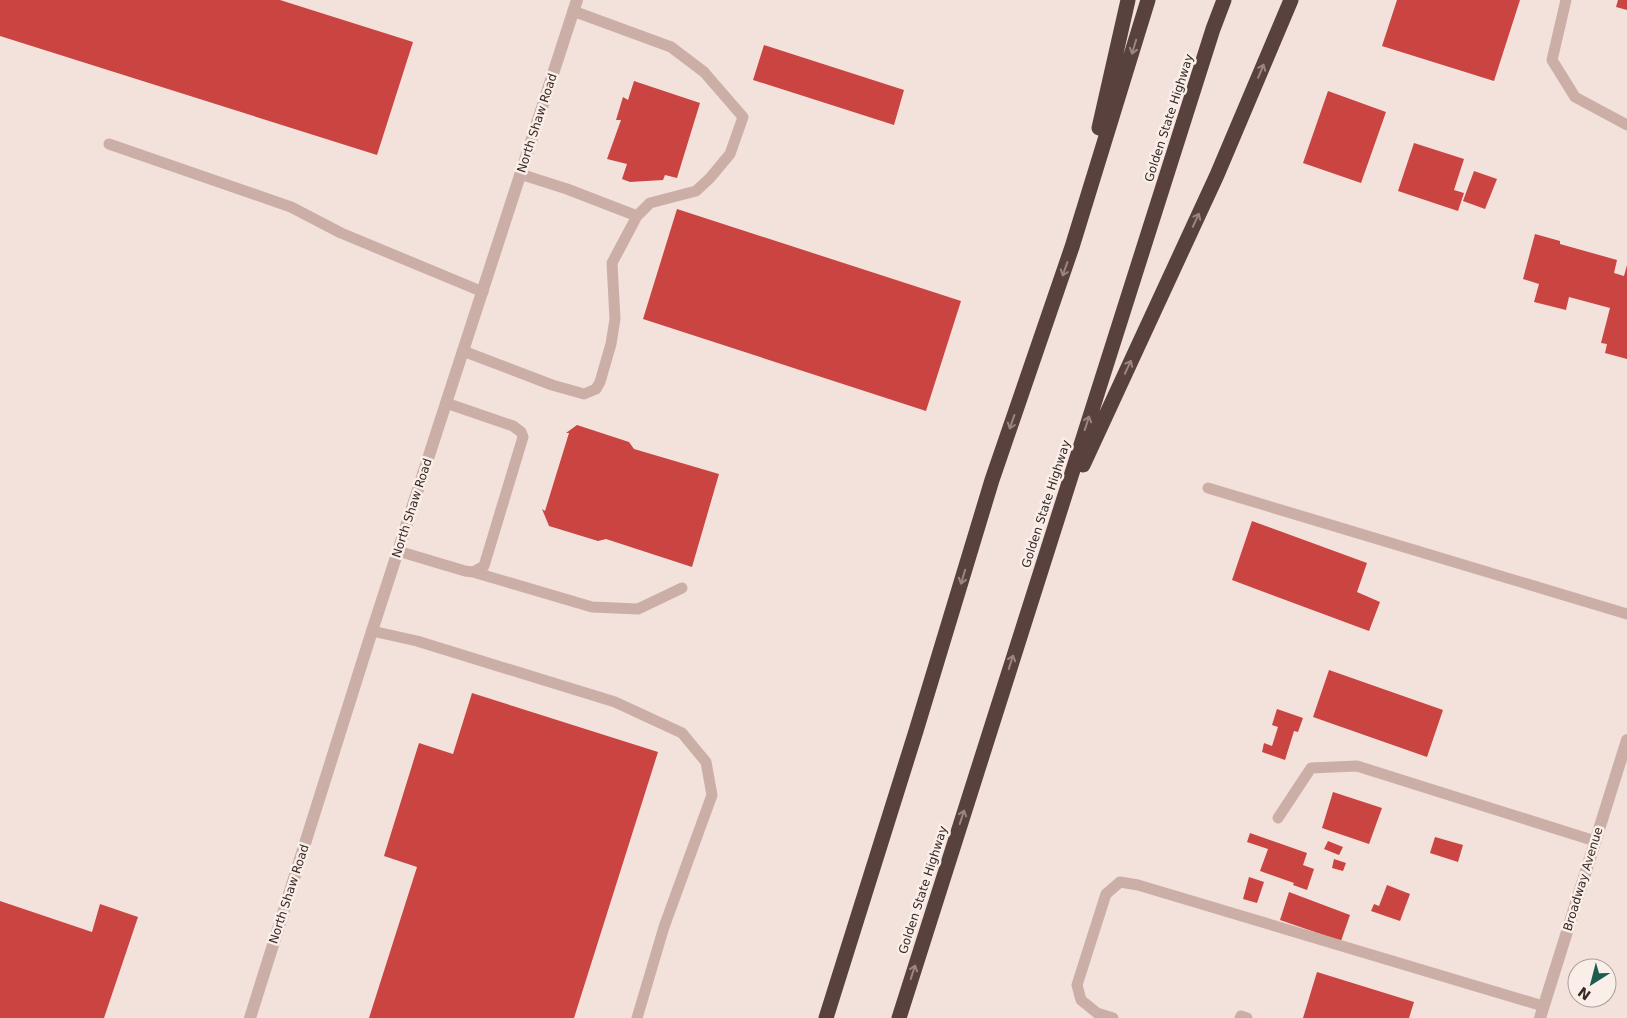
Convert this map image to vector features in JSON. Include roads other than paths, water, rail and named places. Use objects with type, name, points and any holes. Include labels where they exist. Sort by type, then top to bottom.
[{"type":"highway","points":[[1072,247],[1128,0]]},
{"type":"highway","points":[[826,1018],[914,741],[992,480],[1072,247],[1148,0]]},
{"type":"highway","name":"Golden State Highway","points":[[899,1018],[1213,29],[1224,0]]},
{"type":"highway","points":[[1056,523],[1217,175],[1291,0]]},
{"type":"street","name":"North Shaw Road","points":[[250,1018],[372,631],[575,6]]},
{"type":"street","name":"Broadway Avenue","points":[[1542,1012],[1627,740]]},
{"type":"lane","points":[[1566,0],[1552,60],[1575,97],[1627,125]]},
{"type":"lane","points":[[463,351],[552,385],[584,394],[596,389],[600,382],[611,344],[615,319],[612,263],[637,216],[650,203],[696,191],[710,178],[730,154],[743,117],[704,72],[671,47],[575,6]]},
{"type":"lane","points":[[109,144],[291,207],[341,233],[483,292]]},
{"type":"lane","points":[[520,174],[567,189],[637,216]]},
{"type":"lane","points":[[446,403],[513,426],[523,437],[484,566],[473,572]]},
{"type":"lane","points":[[1208,488],[1627,614]]},
{"type":"lane","points":[[398,551],[441,565],[473,572],[592,607],[638,609],[682,588]]},
{"type":"lane","points":[[372,631],[416,641],[615,702],[682,733],[706,762],[712,795],[664,927],[637,1018]]},
{"type":"lane","points":[[1278,818],[1311,768],[1357,766],[1595,841]]},
{"type":"lane","points":[[1113,1018],[1096,1013],[1081,1000],[1077,985],[1106,894],[1120,882],[1138,885],[1542,1012]]},
{"type":"lane","points":[[1240,1018],[1241,1016],[1247,1018]]}]
